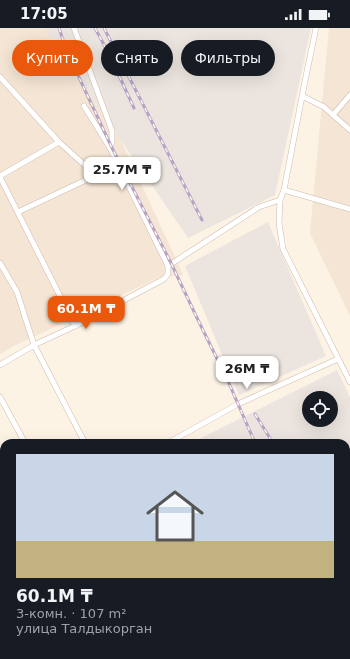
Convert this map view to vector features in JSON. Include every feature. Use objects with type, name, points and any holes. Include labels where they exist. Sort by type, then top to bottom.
[{"type":"street","points":[[74,28],[112,131],[110,148]]},
{"type":"street","points":[[316,28],[284,190],[280,200],[279,223],[283,248],[350,382]]},
{"type":"street","points":[[0,76],[59,142],[92,174],[96,176],[99,175],[118,165]]},
{"type":"street","points":[[332,115],[350,94]]},
{"type":"street","points":[[302,96],[324,107],[350,130]]},
{"type":"street","points":[[0,365],[34,345],[75,326],[164,279],[168,274],[168,266],[110,148],[84,106]]},
{"type":"street","points":[[59,142],[0,177],[75,326]]},
{"type":"street","points":[[18,212],[88,180],[92,174]]},
{"type":"street","points":[[284,190],[350,209]]},
{"type":"street","points":[[168,266],[259,207],[280,200]]},
{"type":"street","points":[[0,263],[17,292],[34,345],[83,439]]},
{"type":"street","points":[[175,439],[238,404],[338,359]]},
{"type":"street","points":[[0,397],[23,439]]},
{"type":"shaded area","points":[[0,28],[69,28],[75,40],[12,40],[12,76],[91,76],[183,275],[160,277],[0,354]]},
{"type":"shaded area","points":[[44,28],[311,28],[275,195],[188,238],[77,76],[93,76],[93,40],[52,40]]},
{"type":"shaded area","points":[[329,28],[350,28],[350,316],[310,233]]},
{"type":"shaded area","points":[[268,222],[326,356],[239,395],[185,266]]},
{"type":"shaded area","points":[[337,370],[350,397],[350,439],[199,439]]},
{"type":"railway","points":[[59,28],[66,49],[112,148],[171,263],[228,381],[253,439]]},
{"type":"railway","points":[[95,28],[134,108]]},
{"type":"railway","points":[[104,28],[202,220]]},
{"type":"railway","points":[[255,414],[271,439]]}]
